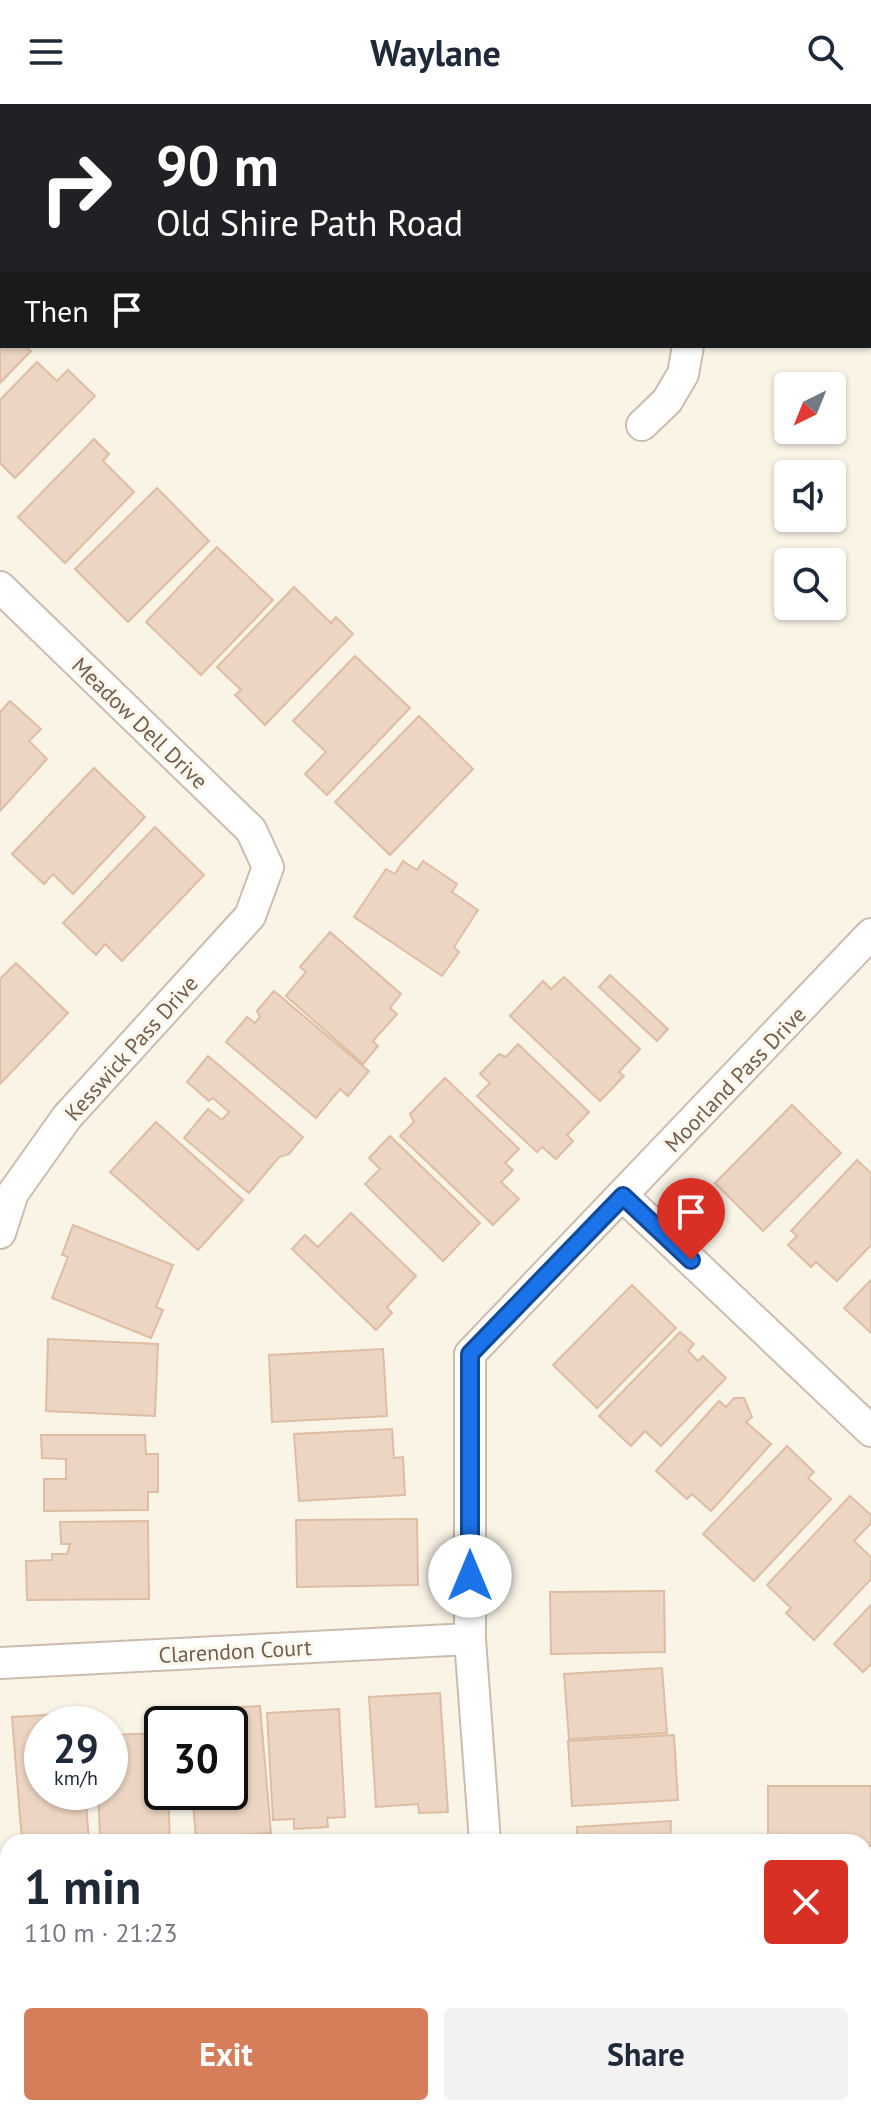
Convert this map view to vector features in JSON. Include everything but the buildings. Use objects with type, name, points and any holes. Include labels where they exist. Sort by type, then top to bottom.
[{"type":"street","points":[[642,425],[667,401],[683,374],[688,348]]},
{"type":"street","name":"Meadow Dell Drive","points":[[0,587],[251,830],[268,867]]},
{"type":"street","name":"Kesswick Pass Drive","points":[[0,1233],[7,1190],[67,1117],[250,916],[268,867]]},
{"type":"street","name":"Moorland Pass Drive","points":[[484,1834],[470,1639],[470,1354],[871,934]]},
{"type":"street","points":[[623,1196],[871,1431]]},
{"type":"street","name":"Clarendon Court","points":[[0,1663],[470,1639]]},
{"type":"route","points":[[470,1576],[470,1354],[623,1196],[691,1260]]}]
